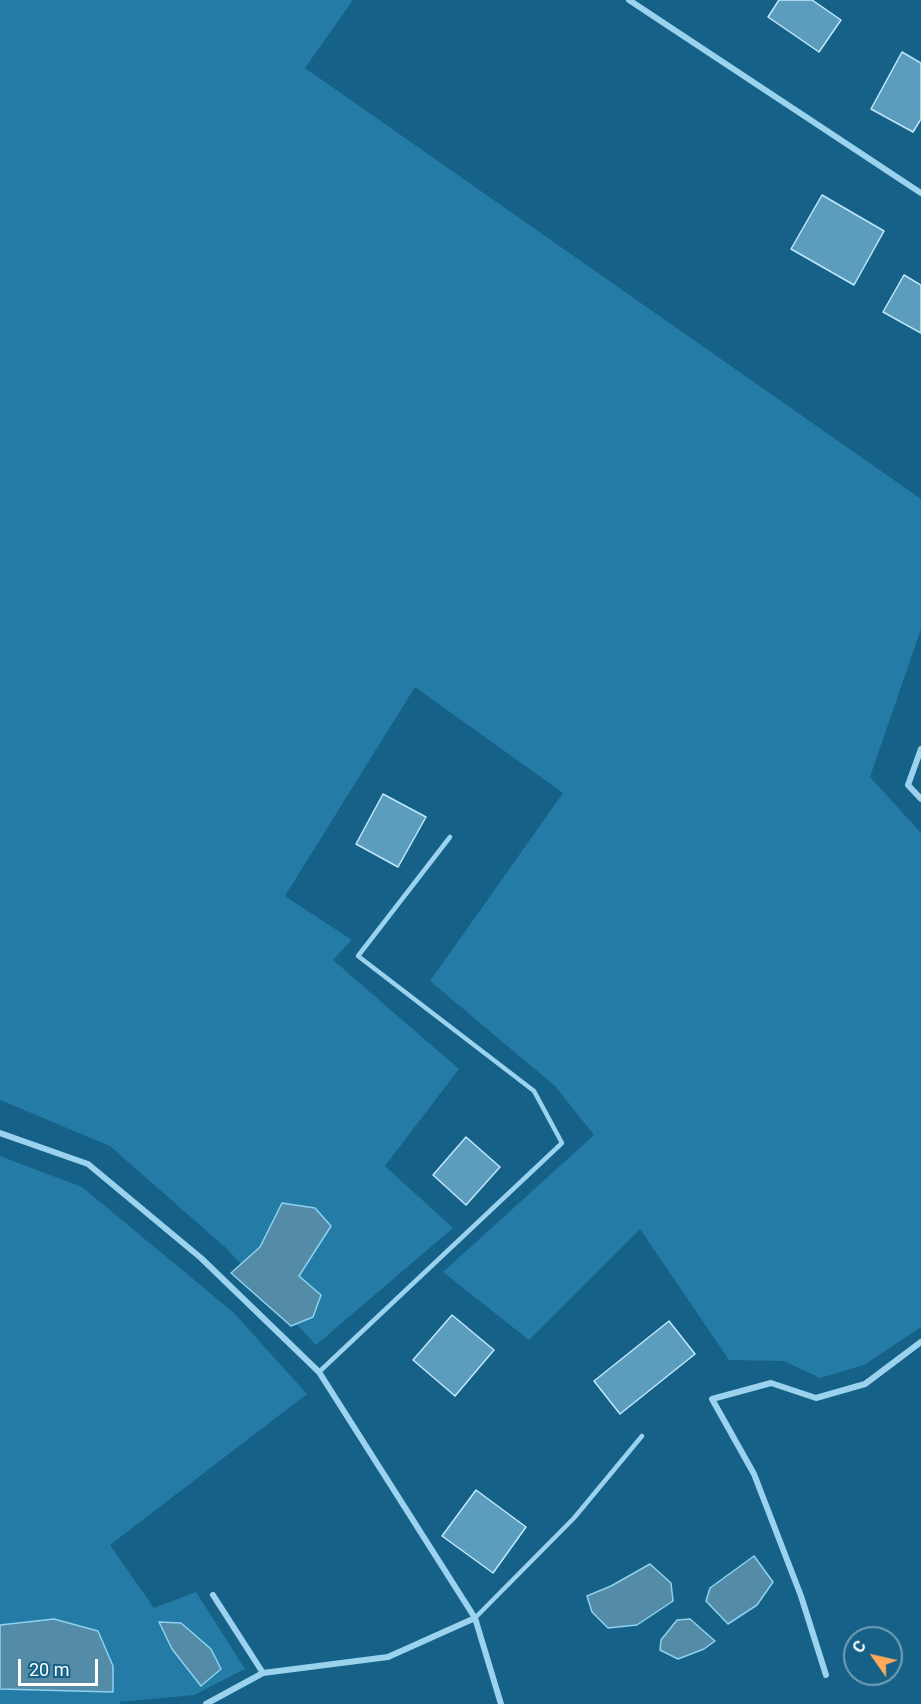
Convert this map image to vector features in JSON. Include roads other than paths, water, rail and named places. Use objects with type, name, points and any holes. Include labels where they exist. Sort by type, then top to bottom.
[{"type":"street","points":[[628,0],[921,193]]},
{"type":"street","points":[[921,749],[908,784],[921,799]]},
{"type":"street","points":[[0,1133],[88,1164],[201,1258],[318,1372],[475,1618],[501,1704]]},
{"type":"street","points":[[826,1675],[801,1596],[754,1474],[712,1399],[771,1383],[816,1398],[866,1384],[921,1341]]},
{"type":"street","points":[[213,1595],[263,1673]]},
{"type":"street","points":[[206,1704],[263,1673],[388,1657],[475,1618]]},
{"type":"lane","points":[[318,1372],[562,1143],[534,1091],[358,956],[450,837]]},
{"type":"lane","points":[[475,1618],[574,1518],[642,1436]]}]
